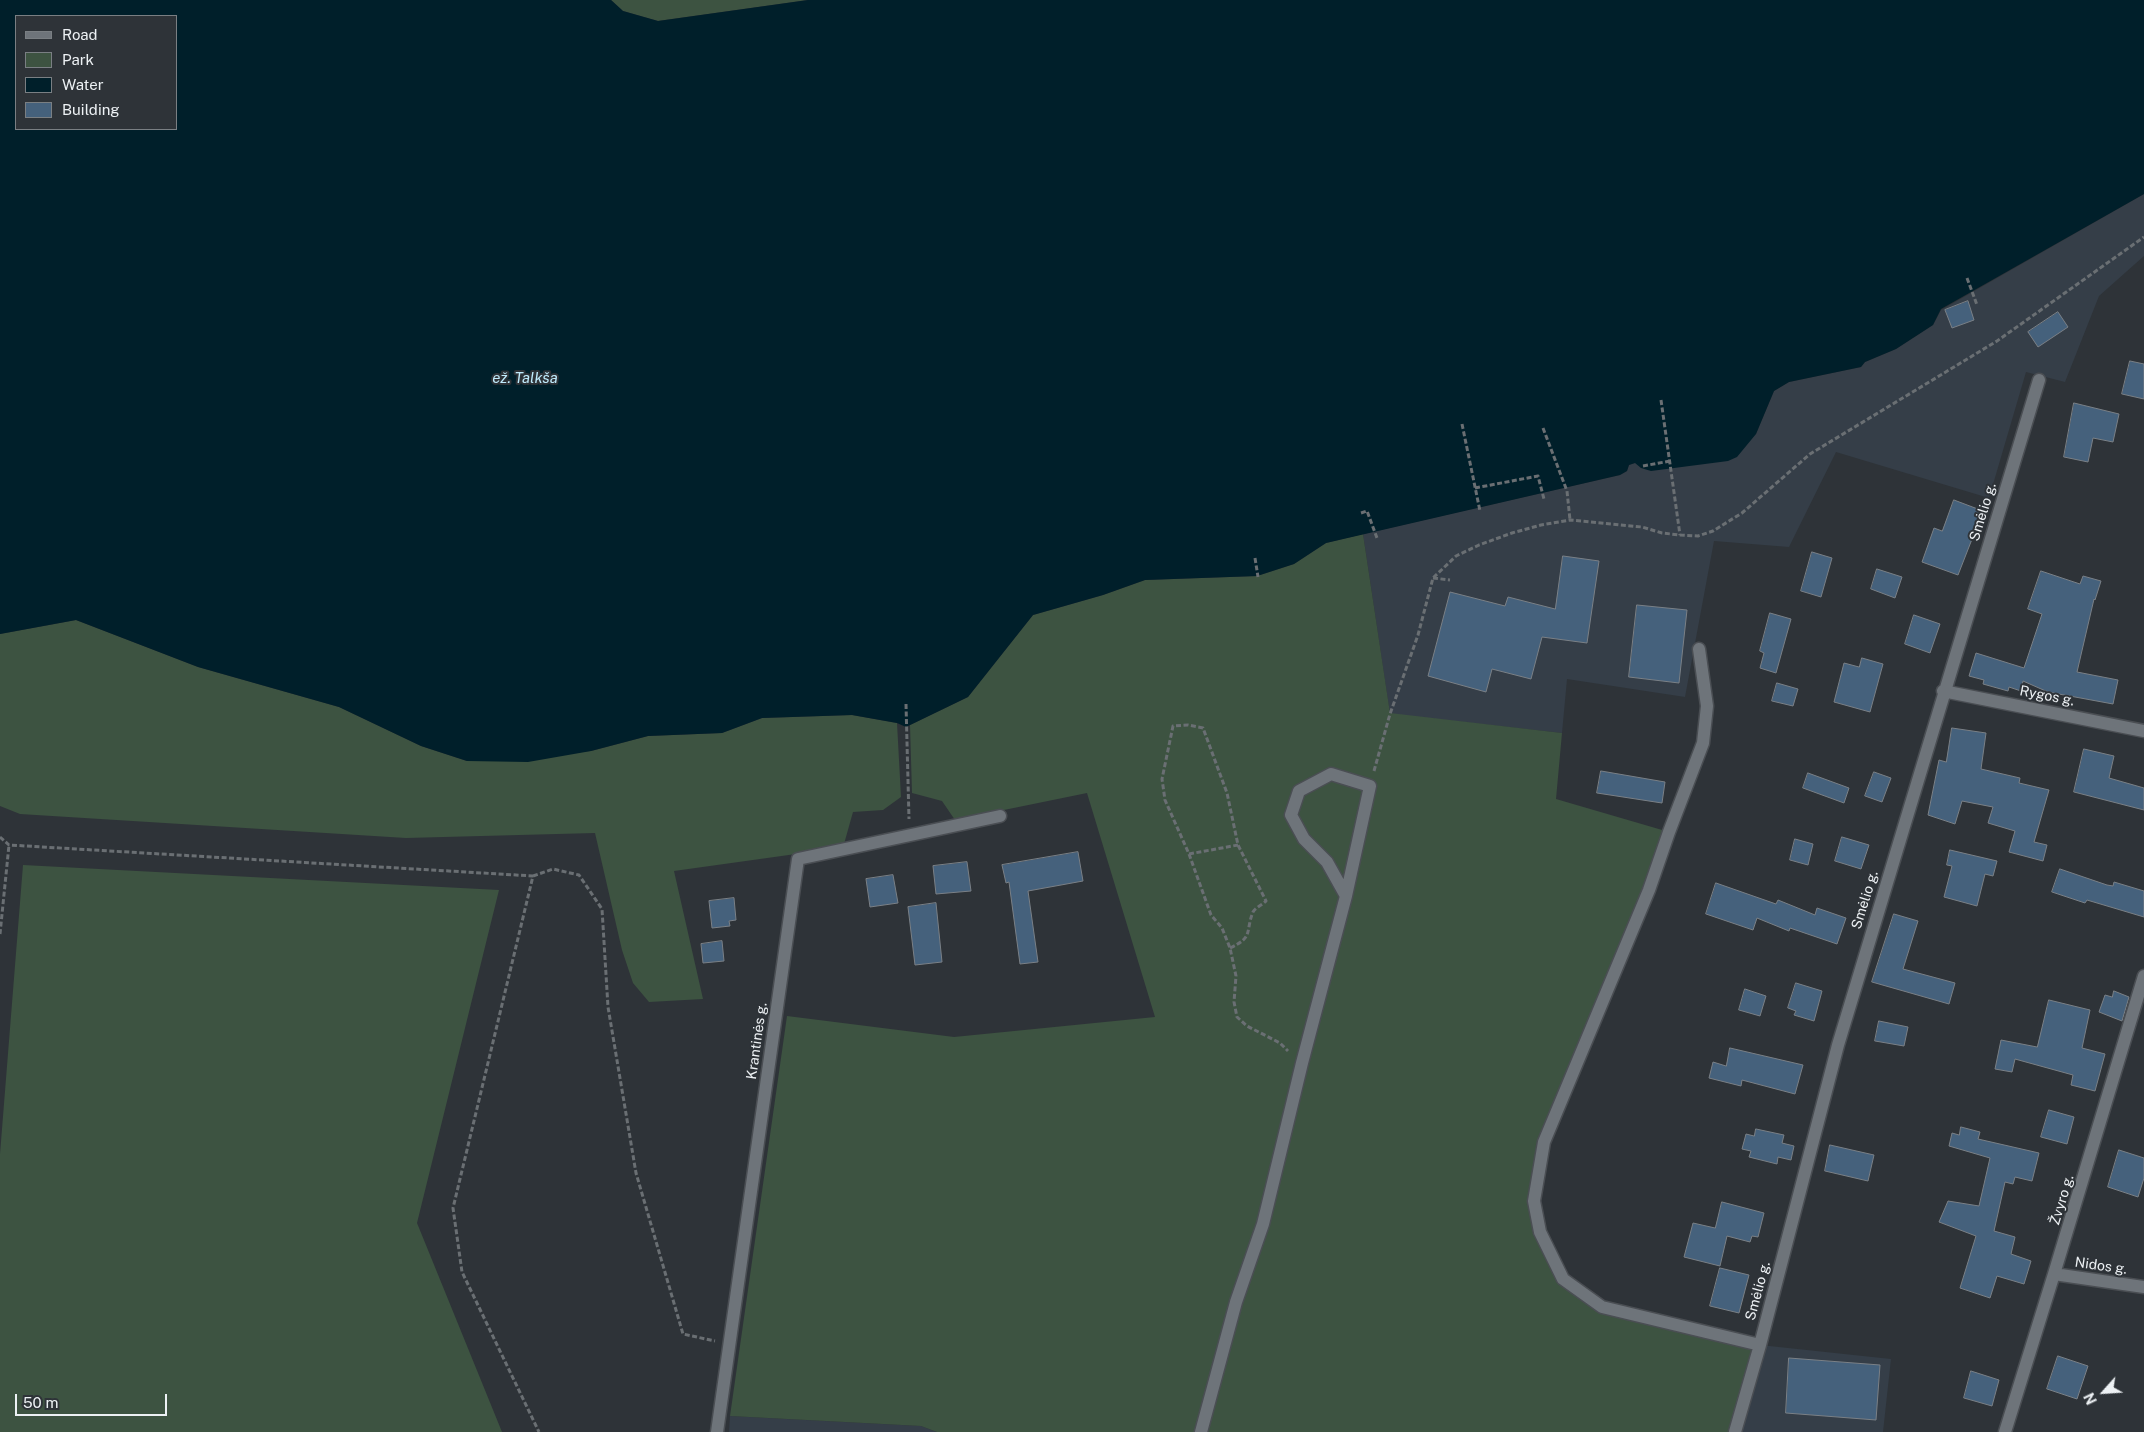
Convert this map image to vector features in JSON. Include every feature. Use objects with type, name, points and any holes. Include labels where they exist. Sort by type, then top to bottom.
[{"type":"street","name":"Smėlio g.","points":[[1735,1432],[1760,1345],[1838,1045],[1943,691],[2039,380]]},
{"type":"street","points":[[1700,649],[1706,706],[1703,743],[1649,890],[1544,1142],[1534,1201],[1540,1232],[1563,1278],[1602,1307],[1760,1345]]},
{"type":"street","name":"Rygos g.","points":[[1943,691],[2144,731]]},
{"type":"street","points":[[1201,1432],[1236,1302],[1263,1224],[1302,1063],[1346,896],[1370,786],[1331,774],[1299,791],[1291,815],[1304,839],[1326,862],[1346,896]]},
{"type":"street","name":"Krantinės g.","points":[[717,1432],[798,859],[1000,816]]},
{"type":"street","name":"Žvyro g.","points":[[2005,1432],[2144,976]]},
{"type":"street","name":"Nidos g.","points":[[2054,1274],[2144,1287]]},
{"type":"path","points":[[1370,786],[1390,714],[1418,635],[1433,578],[1456,556],[1479,545],[1541,525],[1570,520],[1642,527],[1662,533],[1680,535],[1698,536],[1713,531],[1742,513],[1810,454],[1996,341],[2144,237]]},
{"type":"path","points":[[1967,278],[1977,305]]},
{"type":"path","points":[[1661,400],[1680,535]]},
{"type":"path","points":[[1462,424],[1480,511]]},
{"type":"path","points":[[1543,428],[1566,491],[1570,520]]},
{"type":"path","points":[[1643,466],[1670,461]]},
{"type":"path","points":[[1475,488],[1538,476],[1544,499]]},
{"type":"path","points":[[1361,513],[1368,511],[1377,538]]},
{"type":"path","points":[[1255,558],[1258,577]]},
{"type":"path","points":[[1433,578],[1450,580]]},
{"type":"path","points":[[906,704],[910,836]]},
{"type":"path","points":[[1230,948],[1240,944],[1249,934],[1254,911],[1266,902],[1238,845],[1227,793],[1203,728],[1188,725],[1173,726],[1162,779],[1165,800],[1189,854],[1211,915],[1222,928],[1230,948],[1236,976],[1234,1002],[1237,1017],[1247,1026],[1280,1043],[1302,1063]]},
{"type":"path","points":[[0,837],[9,845],[533,876],[553,869],[578,875],[602,909],[608,1007],[636,1173],[682,1334],[730,1344]]},
{"type":"path","points":[[0,934],[9,845]]},
{"type":"path","points":[[1189,854],[1238,845]]},
{"type":"path","points":[[533,876],[453,1208],[462,1272],[539,1432]]},
{"type":"shaded area","points":[[2144,194],[2144,256],[2099,296],[2065,382],[2026,372],[1989,498],[1836,452],[1789,547],[1714,541],[1685,697],[1567,679],[1562,733],[1390,714],[1363,534],[1620,475],[1627,471],[1629,465],[1635,463],[1756,434],[1774,391],[1789,382],[1861,367],[1865,362],[1896,349],[1933,325],[1941,310]]},
{"type":"shaded area","points":[[1760,1345],[1891,1359],[1883,1432],[1735,1432]]},
{"type":"shaded area","points":[[730,1416],[921,1426],[937,1432],[729,1432]]},
{"type":"green space","points":[[611,0],[808,0],[658,21],[623,11]]},
{"type":"green space","points":[[1363,534],[1390,713],[1562,733],[1556,799],[1669,832],[1544,1142],[1534,1201],[1563,1278],[1602,1307],[1760,1345],[1735,1432],[937,1432],[921,1426],[730,1416],[787,1016],[954,1037],[1155,1017],[1087,793],[955,820],[942,801],[912,793],[910,725],[968,697],[1033,615],[1103,595],[1145,580],[1257,576],[1294,564],[1326,543]]},
{"type":"green space","points":[[76,620],[198,667],[339,707],[421,746],[467,761],[591,751],[648,736],[722,733],[762,718],[852,715],[897,723],[901,797],[883,810],[853,812],[844,844],[803,853],[674,871],[703,999],[649,1002],[633,983],[622,950],[595,833],[406,838],[20,814],[0,806],[0,634]]},
{"type":"green space","points":[[23,865],[499,890],[417,1223],[502,1432],[0,1432],[0,1154]]},
{"type":"water","name":"ež. Talkša","points":[[0,0],[611,0],[623,11],[658,21],[808,0],[2144,0],[2144,194],[1941,309],[1933,325],[1896,349],[1865,362],[1861,367],[1789,382],[1774,391],[1756,434],[1737,457],[1728,461],[1651,471],[1641,468],[1635,463],[1629,465],[1627,471],[1620,475],[1326,543],[1294,564],[1257,576],[1145,580],[1103,595],[1033,615],[968,697],[906,727],[897,723],[852,715],[762,718],[722,733],[648,736],[591,751],[528,762],[467,761],[421,746],[339,707],[198,667],[76,620],[0,634]]},
{"type":"building","points":[[1968,301],[1974,320],[1952,328],[1945,310]]},
{"type":"building","points":[[2058,312],[2068,327],[2038,347],[2028,332]]},
{"type":"building","points":[[2130,361],[2144,364],[2144,399],[2122,394]]},
{"type":"building","points":[[2074,403],[2119,414],[2113,442],[2093,438],[2088,462],[2064,457]]},
{"type":"building","points":[[1954,500],[1983,511],[1958,575],[1922,562],[1934,528],[1942,531]]},
{"type":"building","points":[[1812,552],[1832,558],[1821,597],[1801,591]]},
{"type":"building","points":[[1563,556],[1599,561],[1587,643],[1542,637],[1531,679],[1492,669],[1486,692],[1428,676],[1450,592],[1505,606],[1508,597],[1555,609]]},
{"type":"building","points":[[1877,569],[1902,577],[1895,598],[1871,589]]},
{"type":"building","points":[[2041,571],[2080,584],[2083,576],[2101,581],[2094,599],[2077,672],[2118,680],[2113,704],[2048,692],[2023,681],[2021,691],[2009,687],[2008,691],[1983,684],[1984,680],[1969,676],[1976,653],[2024,668],[2042,614],[2028,609]]},
{"type":"building","points":[[1637,605],[1687,610],[1679,683],[1629,677]]},
{"type":"building","points":[[1770,613],[1791,619],[1776,673],[1760,668],[1764,653],[1760,651]]},
{"type":"building","points":[[1914,615],[1940,624],[1930,653],[1905,644]]},
{"type":"building","points":[[1862,658],[1883,664],[1870,712],[1834,702],[1844,663],[1859,667]]},
{"type":"building","points":[[1777,683],[1798,689],[1793,706],[1772,701]]},
{"type":"building","points":[[1952,728],[1986,733],[1981,769],[2020,778],[2019,783],[2049,790],[2034,842],[2047,845],[2043,861],[2009,852],[2015,831],[1988,823],[1993,807],[1962,801],[1955,824],[1928,815],[1939,760],[1946,762]]},
{"type":"building","points":[[2084,749],[2114,756],[2109,778],[2144,788],[2144,810],[2074,792]]},
{"type":"building","points":[[1601,771],[1665,782],[1662,803],[1597,793]]},
{"type":"building","points":[[1874,772],[1891,778],[1882,802],[1865,796]]},
{"type":"building","points":[[1808,773],[1849,788],[1844,803],[1803,788]]},
{"type":"building","points":[[1842,837],[1869,845],[1861,869],[1835,861]]},
{"type":"building","points":[[1795,839],[1813,844],[1808,865],[1790,860]]},
{"type":"building","points":[[1950,850],[1997,861],[1993,876],[1985,874],[1977,906],[1944,897],[1952,866],[1947,865]]},
{"type":"building","points":[[1078,852],[1083,881],[1028,891],[1038,962],[1020,964],[1009,882],[1006,883],[1002,865]]},
{"type":"building","points":[[967,862],[971,891],[936,894],[933,866]]},
{"type":"building","points":[[2060,869],[2107,885],[2113,886],[2114,882],[2144,891],[2144,917],[2087,900],[2085,903],[2052,892]]},
{"type":"building","points":[[893,875],[898,903],[870,907],[866,879]]},
{"type":"building","points":[[1716,883],[1776,904],[1778,900],[1815,915],[1817,908],[1846,918],[1837,944],[1790,928],[1789,931],[1757,918],[1753,930],[1706,914]]},
{"type":"building","points":[[734,898],[736,920],[729,921],[730,926],[712,928],[709,901]]},
{"type":"building","points":[[936,903],[942,962],[915,965],[908,907]]},
{"type":"building","points":[[1894,914],[1918,921],[1903,969],[1955,983],[1949,1004],[1872,982]]},
{"type":"building","points":[[722,941],[724,961],[703,963],[701,944]]},
{"type":"building","points":[[1796,983],[1822,991],[1814,1021],[1794,1015],[1796,1011],[1788,1008]]},
{"type":"building","points":[[1745,989],[1766,996],[1760,1016],[1739,1010]]},
{"type":"building","points":[[2114,991],[2129,997],[2122,1021],[2099,1012],[2105,995],[2112,997]]},
{"type":"building","points":[[2049,1000],[2090,1010],[2082,1048],[2105,1054],[2095,1091],[2071,1085],[2073,1075],[2015,1059],[2012,1072],[1995,1069],[2001,1040],[2037,1047]]},
{"type":"building","points":[[1879,1021],[1908,1027],[1904,1046],[1875,1041]]},
{"type":"building","points":[[1730,1048],[1803,1065],[1795,1094],[1742,1080],[1741,1086],[1709,1078],[1713,1062],[1726,1066]]},
{"type":"building","points":[[2049,1110],[2074,1117],[2067,1144],[2041,1137]]},
{"type":"building","points":[[1961,1127],[1980,1132],[1978,1139],[2039,1153],[2032,1181],[2015,1177],[2013,1184],[2005,1182],[1994,1231],[2015,1237],[2011,1254],[2031,1261],[2024,1284],[1997,1276],[1990,1298],[1960,1288],[1976,1236],[1939,1222],[1948,1201],[1979,1206],[1990,1158],[1949,1146],[1952,1133],[1959,1135]]},
{"type":"building","points":[[1756,1129],[1784,1135],[1782,1143],[1794,1146],[1791,1160],[1778,1157],[1777,1164],[1749,1157],[1751,1151],[1742,1149],[1746,1134],[1754,1136]]},
{"type":"building","points":[[1830,1145],[1874,1155],[1868,1181],[1825,1171]]},
{"type":"building","points":[[2119,1150],[2144,1158],[2144,1178],[2138,1197],[2108,1187]]},
{"type":"building","points":[[1722,1202],[1764,1213],[1758,1237],[1752,1236],[1750,1242],[1727,1236],[1720,1266],[1684,1257],[1693,1223],[1715,1228]]},
{"type":"building","points":[[1720,1268],[1749,1275],[1739,1313],[1710,1306]]},
{"type":"building","points":[[2058,1356],[2088,1366],[2077,1399],[2047,1389]]},
{"type":"building","points":[[1789,1358],[1880,1365],[1876,1420],[1786,1413]]},
{"type":"building","points":[[1971,1371],[1999,1380],[1992,1406],[1964,1398]]}]
